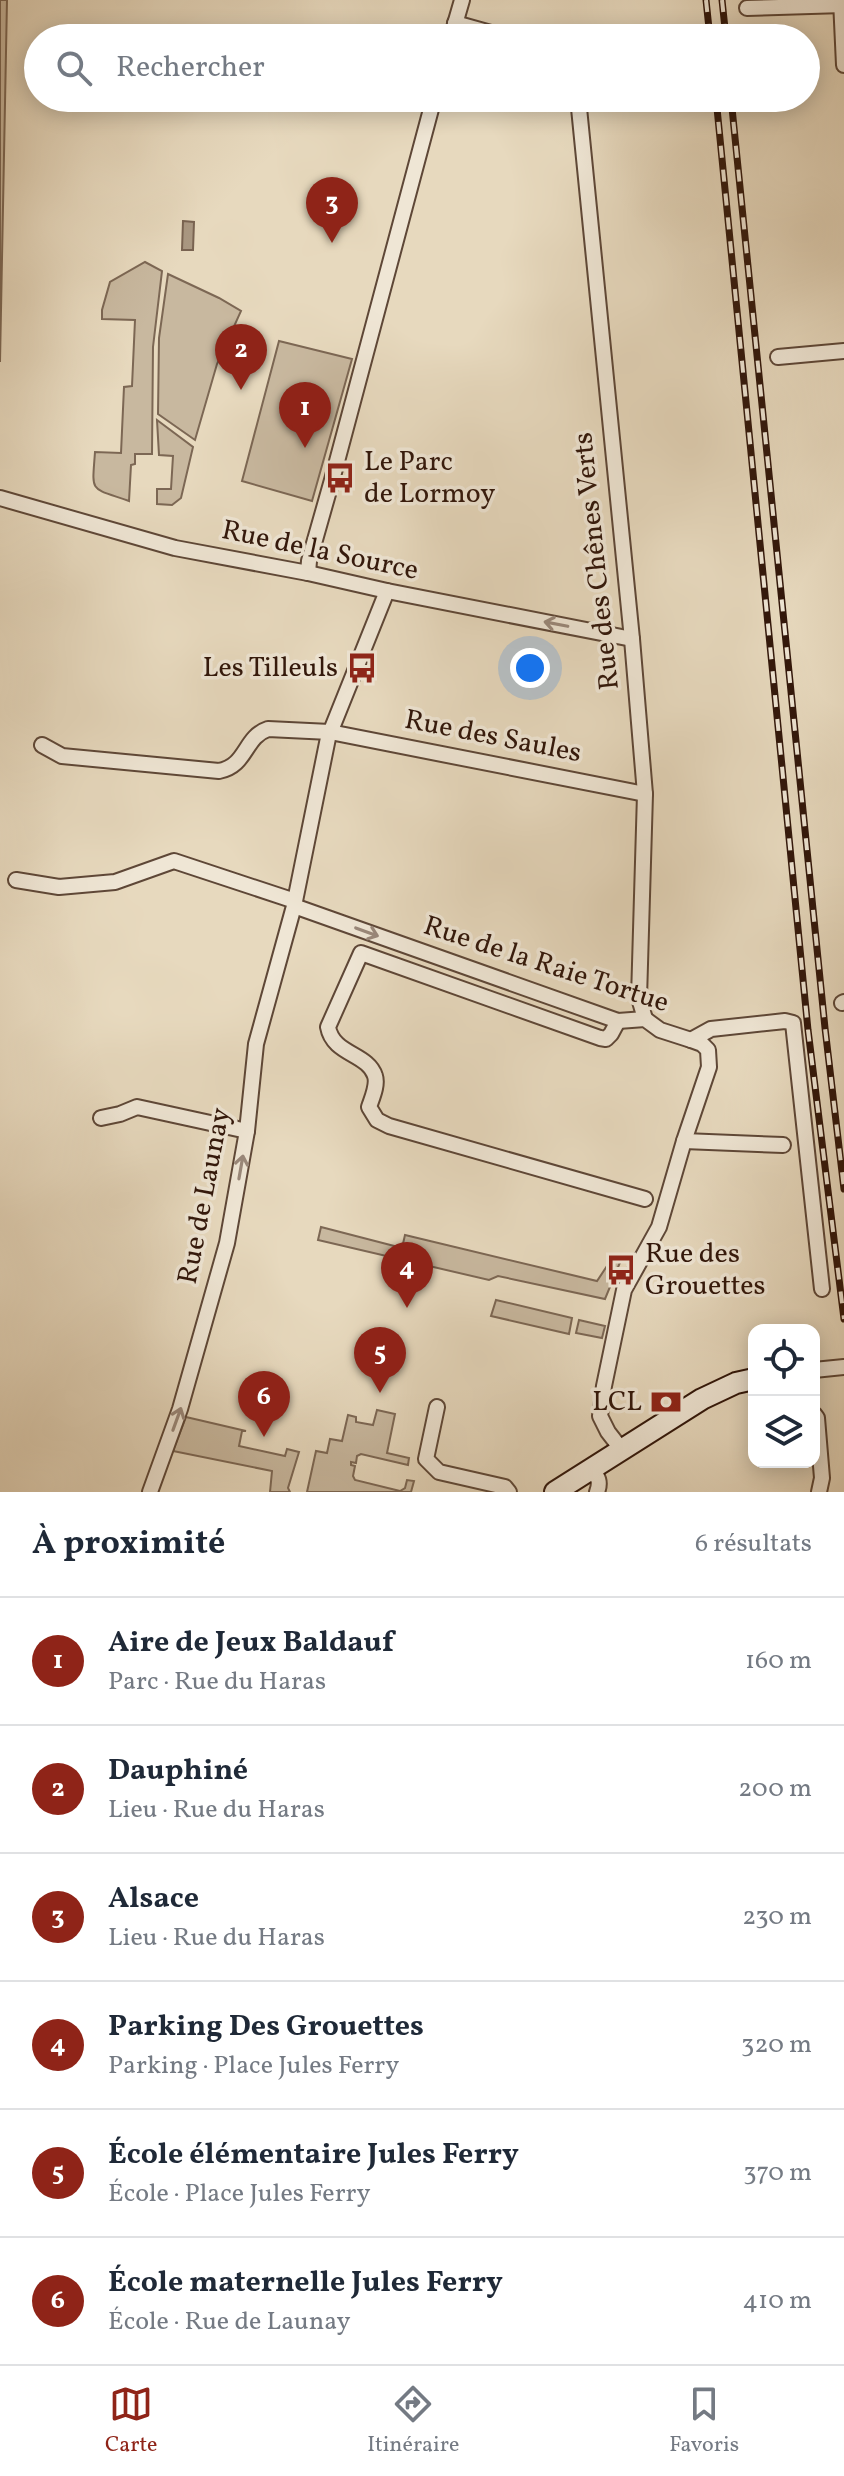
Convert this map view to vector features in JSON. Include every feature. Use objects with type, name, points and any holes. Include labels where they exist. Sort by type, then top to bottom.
[{"type":"main road","points":[[555,1492],[711,1394],[748,1378]]},
{"type":"street","points":[[455,24],[462,0]]},
{"type":"street","points":[[747,8],[842,3],[844,65]]},
{"type":"street","points":[[308,573],[430,112]]},
{"type":"street","name":"Rue des Chênes Verts","points":[[579,112],[645,794],[639,998],[645,1019]]},
{"type":"street","points":[[778,357],[844,351]]},
{"type":"street","name":"Rue de la Source","points":[[0,498],[175,548],[632,639]]},
{"type":"street","name":"Rue de Launay","points":[[150,1492],[180,1409],[227,1243],[247,1131],[256,1044],[294,904],[330,732],[387,591]]},
{"type":"street","name":"Rue des Saules","points":[[42,745],[62,756],[219,771],[230,769],[238,762],[259,732],[268,729],[330,732],[645,794]]},
{"type":"street","name":"Rue de la Raie Tortue","points":[[16,880],[59,887],[115,882],[174,861],[618,1021],[645,1019],[660,1030],[691,1040],[711,1029],[785,1021],[793,1023],[822,1289]]},
{"type":"street","points":[[618,1021],[606,1039],[600,1038],[361,953],[328,1027],[330,1037],[368,1065],[375,1075],[375,1090],[369,1107],[377,1120],[645,1199]]},
{"type":"street","points":[[622,1450],[600,1416],[604,1386],[619,1309],[629,1278],[659,1227],[709,1067],[708,1050],[691,1040]]},
{"type":"street","points":[[101,1118],[137,1107],[247,1131]]},
{"type":"street","points":[[684,1141],[783,1145]]},
{"type":"street","points":[[820,1369],[844,1367]]},
{"type":"street","points":[[437,1407],[426,1459],[439,1472],[505,1487],[509,1492]]},
{"type":"street","points":[[819,1492],[822,1478],[820,1454]]},
{"type":"street","points":[[592,1469],[600,1485],[597,1492]]},
{"type":"shaded area","points":[[0,0],[7,0],[0,362]]},
{"type":"shaded area","points":[[183,221],[194,222],[193,250],[182,250]]},
{"type":"shaded area","points":[[145,262],[162,271],[153,347],[152,454],[135,454],[135,464],[131,465],[129,501],[100,490],[93,475],[95,452],[121,453],[124,387],[132,386],[135,320],[102,319],[102,310],[110,282]]},
{"type":"shaded area","points":[[168,274],[241,311],[217,364],[195,440],[158,414],[159,338]]},
{"type":"shaded area","points":[[279,341],[352,359],[312,501],[242,481]]},
{"type":"shaded area","points":[[157,420],[193,447],[181,498],[172,505],[157,504],[157,489],[171,489],[173,456],[159,455]]},
{"type":"shaded area","points":[[321,1227],[402,1248],[405,1235],[597,1281],[613,1257],[621,1260],[605,1299],[498,1276],[489,1280],[318,1240]]},
{"type":"shaded area","points":[[496,1300],[572,1318],[569,1334],[491,1316]]},
{"type":"shaded area","points":[[579,1320],[605,1326],[602,1338],[576,1333]]},
{"type":"shaded area","points":[[377,1410],[395,1414],[387,1453],[409,1458],[408,1465],[361,1454],[357,1456],[356,1463],[351,1462],[355,1466],[353,1476],[355,1480],[400,1491],[405,1488],[407,1480],[414,1481],[411,1492],[307,1492],[316,1451],[327,1453],[330,1439],[342,1441],[348,1415],[356,1417],[356,1422],[373,1425]]},
{"type":"shaded area","points":[[186,1417],[246,1431],[242,1431],[239,1446],[285,1456],[287,1449],[299,1452],[288,1488],[290,1492],[270,1492],[272,1471],[173,1451]]},
{"type":"railway","points":[[706,0],[709,24]]},
{"type":"railway","points":[[722,0],[725,24]]},
{"type":"railway","points":[[717,112],[808,1030],[844,1319]]},
{"type":"railway","points":[[732,112],[844,1189]]},
{"type":"place","name":"Alsace","points":[[332,243]]},
{"type":"place","name":"Dauphiné","points":[[241,390]]},
{"type":"place","name":"Aire de Jeux Baldauf","points":[[305,448]]},
{"type":"place","name":"Le Parc de Lormoy","points":[[340,478]]},
{"type":"place","name":"Les Tilleuls","points":[[362,668]]},
{"type":"place","name":"Rue des Grouettes","points":[[621,1270]]},
{"type":"place","name":"Parking Des Grouettes","points":[[407,1308]]},
{"type":"place","name":"École élémentaire Jules Ferry","points":[[380,1393]]},
{"type":"place","name":"LCL","points":[[666,1402]]},
{"type":"place","name":"École maternelle Jules Ferry","points":[[264,1437]]}]
